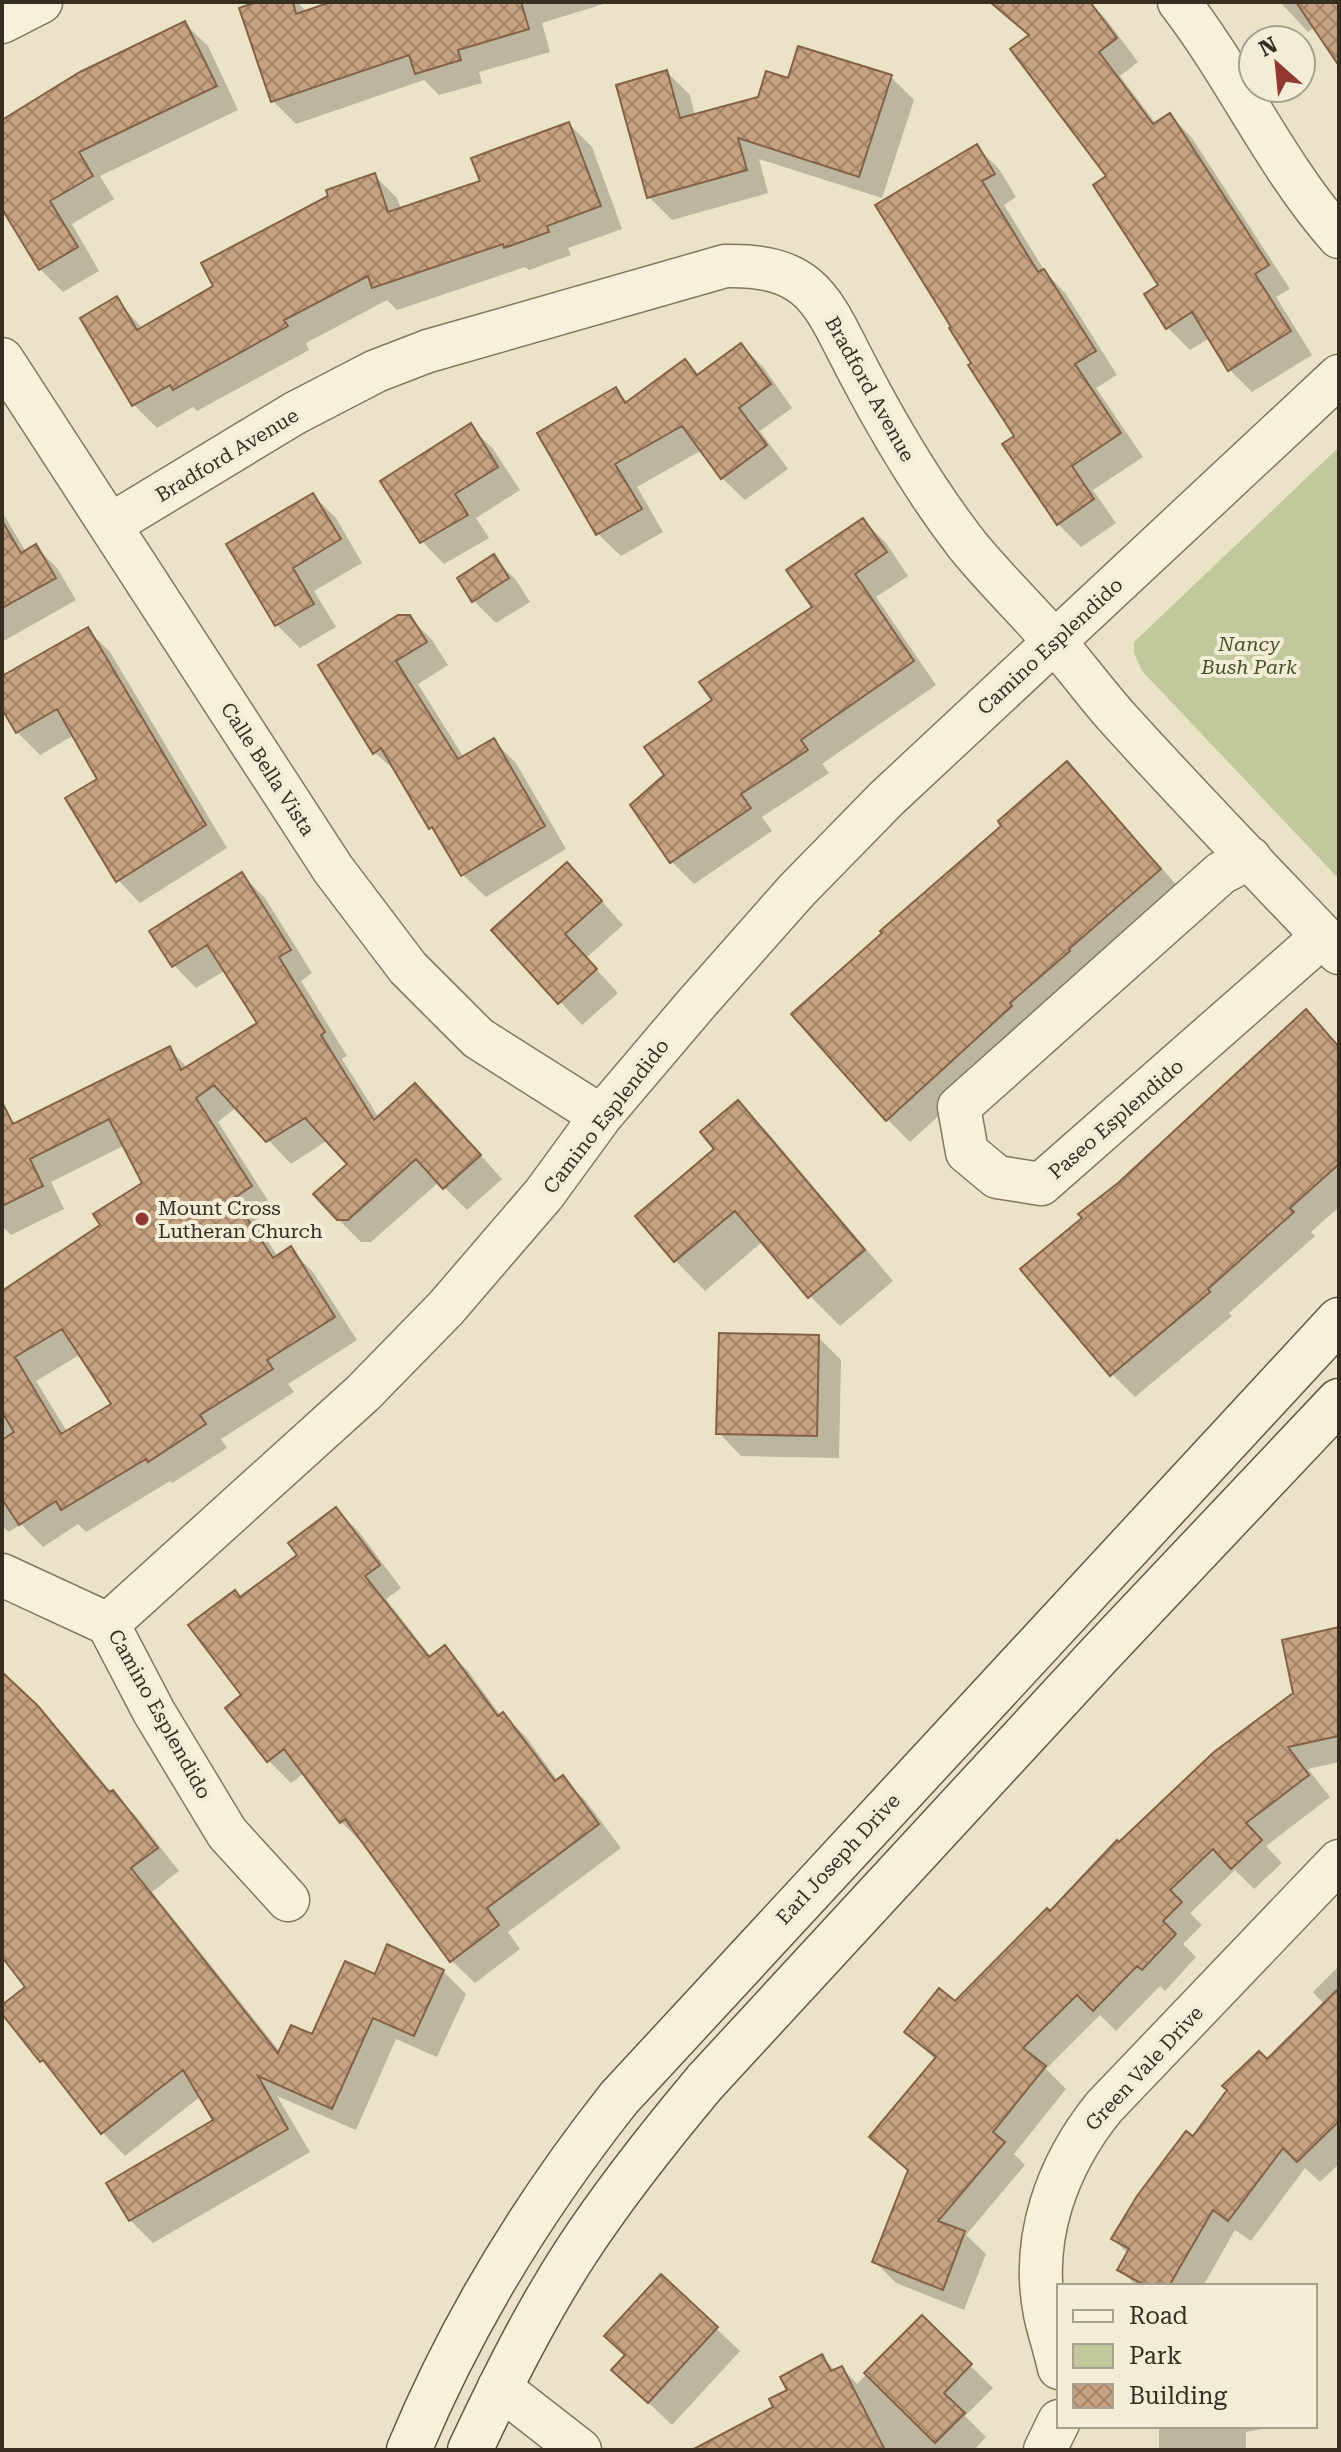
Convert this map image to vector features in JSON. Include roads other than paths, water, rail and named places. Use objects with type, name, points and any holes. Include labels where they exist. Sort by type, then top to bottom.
[{"type":"main road","name":"Earl Joseph Drive","points":[[409,2450],[448,2363],[496,2272],[575,2154],[619,2098],[1339,1320]]},
{"type":"main road","points":[[470,2450],[499,2387],[575,2253],[616,2194],[695,2093],[1100,1654],[1339,1401]]},
{"type":"main road","points":[[448,2363],[499,2387]]},
{"type":"street","points":[[2,22],[41,2]]},
{"type":"street","points":[[1179,2],[1275,149],[1339,237]]},
{"type":"street","name":"Bradford Avenue","points":[[110,525],[295,413],[376,371],[428,351],[725,266],[758,265],[789,275],[815,294],[835,321],[842,341],[889,429],[920,479],[969,546],[1115,715],[1331,944]]},
{"type":"street","name":"Calle Bella Vista","points":[[2,359],[333,869],[408,968],[478,1038],[601,1116]]},
{"type":"street","name":"Camino Esplendido","points":[[288,1900],[227,1833],[154,1712],[108,1624],[363,1393],[446,1308],[544,1194],[601,1116],[797,890],[886,799],[1339,376]]},
{"type":"street","name":"Paseo Esplendido","points":[[1250,858],[1221,873],[959,1107],[967,1152],[997,1177],[1041,1184],[1331,944]]},
{"type":"street","points":[[2,1575],[108,1624]]},
{"type":"street","name":"Green Vale Drive","points":[[1057,2360],[1045,2313],[1041,2278],[1049,2209],[1070,2155],[1104,2107],[1339,1861]]},
{"type":"street","points":[[499,2387],[580,2450]]},
{"type":"street","points":[[1045,2450],[1057,2425]]},
{"type":"place","name":"Mount Cross Lutheran Church","points":[[142,1219]]},
{"type":"park label","name":"Nancy Bush Park","points":[[1249,656]]}]
